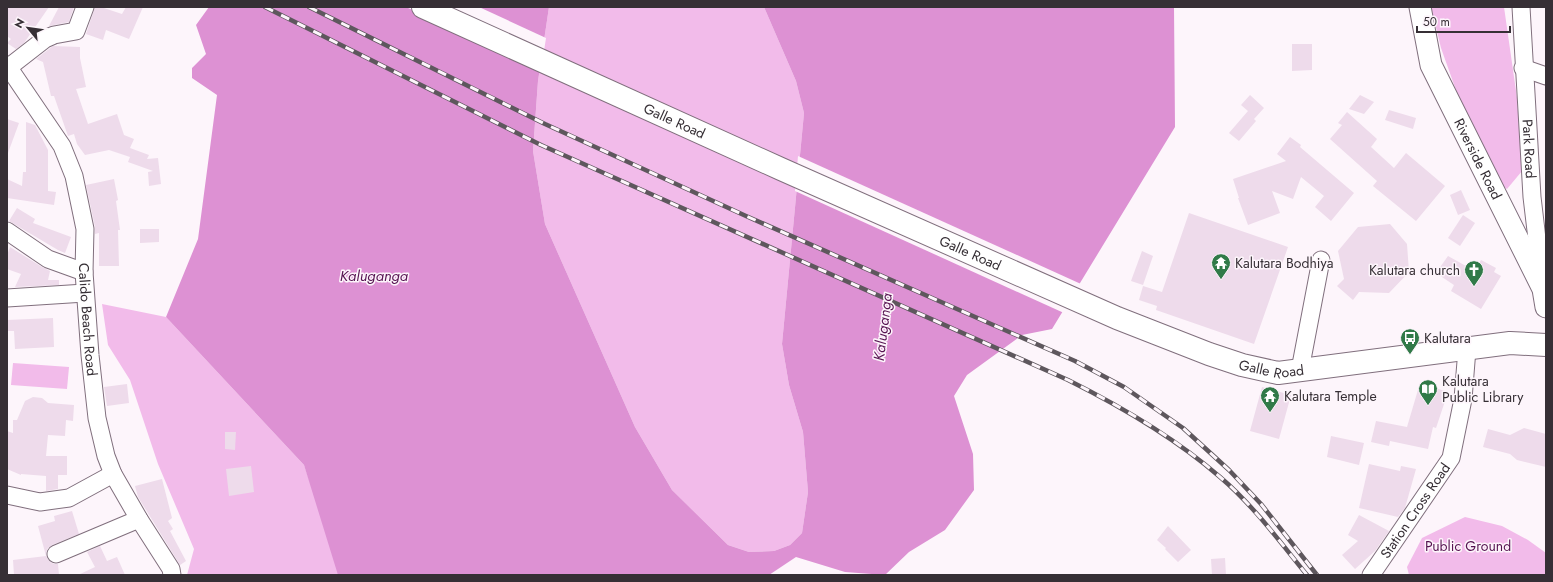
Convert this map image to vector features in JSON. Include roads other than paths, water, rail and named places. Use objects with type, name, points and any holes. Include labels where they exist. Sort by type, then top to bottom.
[{"type":"highway","name":"Galle Road","points":[[423,7],[781,169],[1117,318],[1209,354],[1242,365],[1278,373],[1510,343],[1546,345]]},
{"type":"main road","name":"Riverside Road","points":[[1420,7],[1431,65],[1544,298]]},
{"type":"street","points":[[8,66],[45,39],[76,31],[85,7]]},
{"type":"street","name":"Park Road","points":[[1521,7],[1523,68],[1532,197],[1544,298]]},
{"type":"street","name":"Calido Beach Road","points":[[8,66],[62,146],[74,176],[85,229],[84,272],[90,355],[97,418],[106,456],[113,474],[139,519],[171,569],[172,575]]},
{"type":"street","points":[[1523,68],[1546,76]]},
{"type":"street","points":[[7,231],[48,259],[84,272]]},
{"type":"street","points":[[1300,370],[1320,260]]},
{"type":"street","points":[[7,298],[85,293]]},
{"type":"street","name":"Station Cross Road","points":[[1370,575],[1451,458],[1463,399],[1467,349]]},
{"type":"street","points":[[7,495],[40,502],[69,498],[113,474]]},
{"type":"street","points":[[56,554],[139,519]]},
{"type":"water","name":"Kaluganga","points":[[209,7],[549,7],[538,81],[533,151],[545,224],[635,427],[672,490],[728,545],[749,552],[774,551],[790,545],[802,533],[808,492],[803,432],[789,385],[782,344],[804,113],[796,81],[764,7],[1174,7],[1175,127],[1052,329],[1022,335],[967,375],[954,396],[973,454],[974,490],[945,530],[909,552],[885,575],[845,572],[796,557],[769,575],[338,575],[304,465],[166,317],[198,239],[217,95],[192,78],[192,68],[206,54],[196,25]]},
{"type":"railway","points":[[265,7],[541,145],[1068,380],[1108,401],[1166,436],[1220,477],[1244,499],[1307,575]]},
{"type":"railway","points":[[309,7],[545,124],[746,216],[1075,361],[1124,387],[1183,428],[1229,470],[1261,504],[1317,575]]},
{"type":"place","name":"Kalutara Bodhiya","points":[[1221,280]]},
{"type":"place","name":"Kalutara church","points":[[1474,287]]},
{"type":"place","name":"Kalutara","points":[[1410,355]]},
{"type":"place","name":"Kalutara Public Library","points":[[1428,406]]},
{"type":"place","name":"Kalutara Temple","points":[[1270,413]]},
{"type":"park label","name":"Public Ground","points":[[1468,546]]}]
